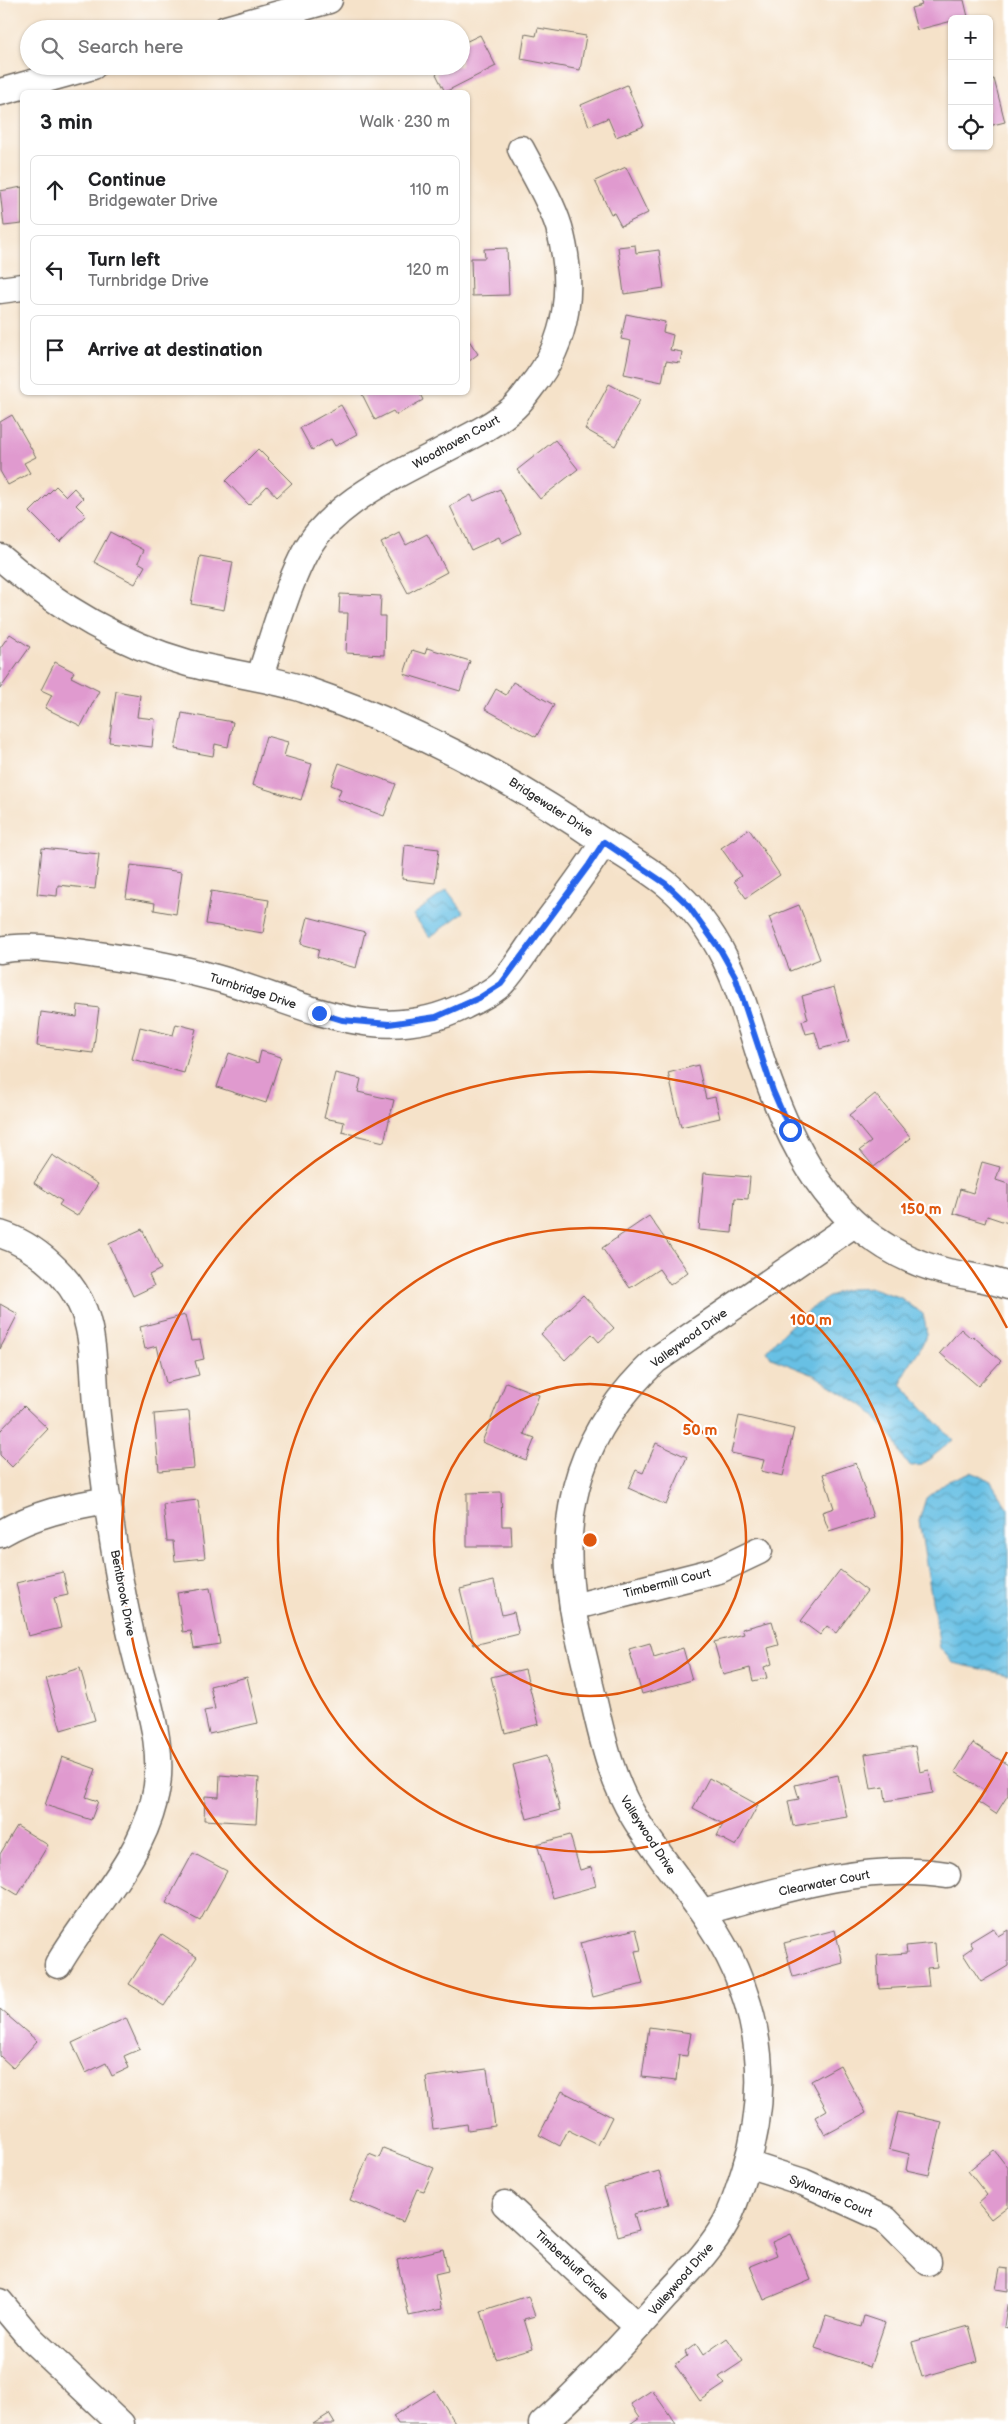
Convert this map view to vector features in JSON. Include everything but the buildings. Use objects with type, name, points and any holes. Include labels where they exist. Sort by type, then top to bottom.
[{"type":"street","points":[[258,20],[329,0]]},
{"type":"street","points":[[0,92],[61,75]]},
{"type":"street","name":"Woodhaven Court","points":[[260,676],[297,572],[306,551],[317,534],[333,518],[367,491],[490,426],[513,409],[544,372],[551,358],[564,328],[568,306],[566,254],[558,225],[521,149]]},
{"type":"street","points":[[0,290],[20,287]]},
{"type":"street","name":"Bridgewater Drive","points":[[0,557],[55,602],[119,638],[188,663],[260,676],[353,707],[458,753],[516,785],[666,884],[687,904],[721,951],[735,976],[773,1091],[790,1130],[820,1186],[854,1224],[874,1239],[919,1263],[943,1271],[986,1277],[1008,1286]]},
{"type":"street","name":"Turnbridge Drive","points":[[0,950],[11,948],[63,951],[149,963],[216,978],[342,1020],[389,1024],[412,1022],[436,1017],[458,1009],[501,984],[604,842]]},
{"type":"street","name":"Valleywood Drive","points":[[542,2424],[568,2400],[638,2327],[712,2244],[735,2202],[747,2164],[753,2143],[759,2094],[757,2037],[746,1995],[734,1967],[718,1934],[634,1818],[608,1763],[572,1607],[569,1559],[570,1516],[573,1497],[590,1445],[618,1399],[656,1360],[854,1224]]},
{"type":"street","name":"Bentbrook Drive","points":[[0,1234],[23,1245],[56,1270],[70,1286],[84,1312],[91,1338],[96,1414],[127,1619],[156,1729],[157,1781],[154,1801],[144,1829],[122,1869],[58,1964]]},
{"type":"street","points":[[0,1534],[22,1521],[46,1512],[108,1500]]},
{"type":"street","name":"Timbermill Court","points":[[572,1607],[719,1570],[759,1551]]},
{"type":"street","name":"Clearwater Court","points":[[703,1912],[842,1877],[878,1872],[923,1871],[947,1875]]},
{"type":"street","name":"Sylvandrie Court","points":[[747,2164],[803,2182],[885,2219],[928,2262]]},
{"type":"street","name":"Timberbluff Circle","points":[[505,2204],[638,2327]]},
{"type":"street","points":[[0,2302],[31,2339],[121,2424]]},
{"type":"water","points":[[447,890],[464,912],[430,937],[413,915]]},
{"type":"water","points":[[872,1288],[901,1298],[923,1314],[926,1327],[924,1341],[906,1371],[901,1384],[953,1440],[922,1465],[911,1466],[904,1460],[894,1439],[867,1408],[814,1375],[771,1358],[767,1351],[782,1334],[813,1307],[834,1294],[844,1290]]},
{"type":"water","points":[[971,1472],[990,1480],[1008,1509],[1008,1675],[953,1663],[940,1648],[919,1521],[926,1498],[946,1482]]},
{"type":"route","points":[[319,1013],[342,1020],[365,1023],[389,1024],[412,1022],[436,1017],[458,1009],[479,998],[501,984],[604,842],[666,884],[687,904],[721,951],[735,976],[747,1009],[758,1050],[790,1130]]}]
